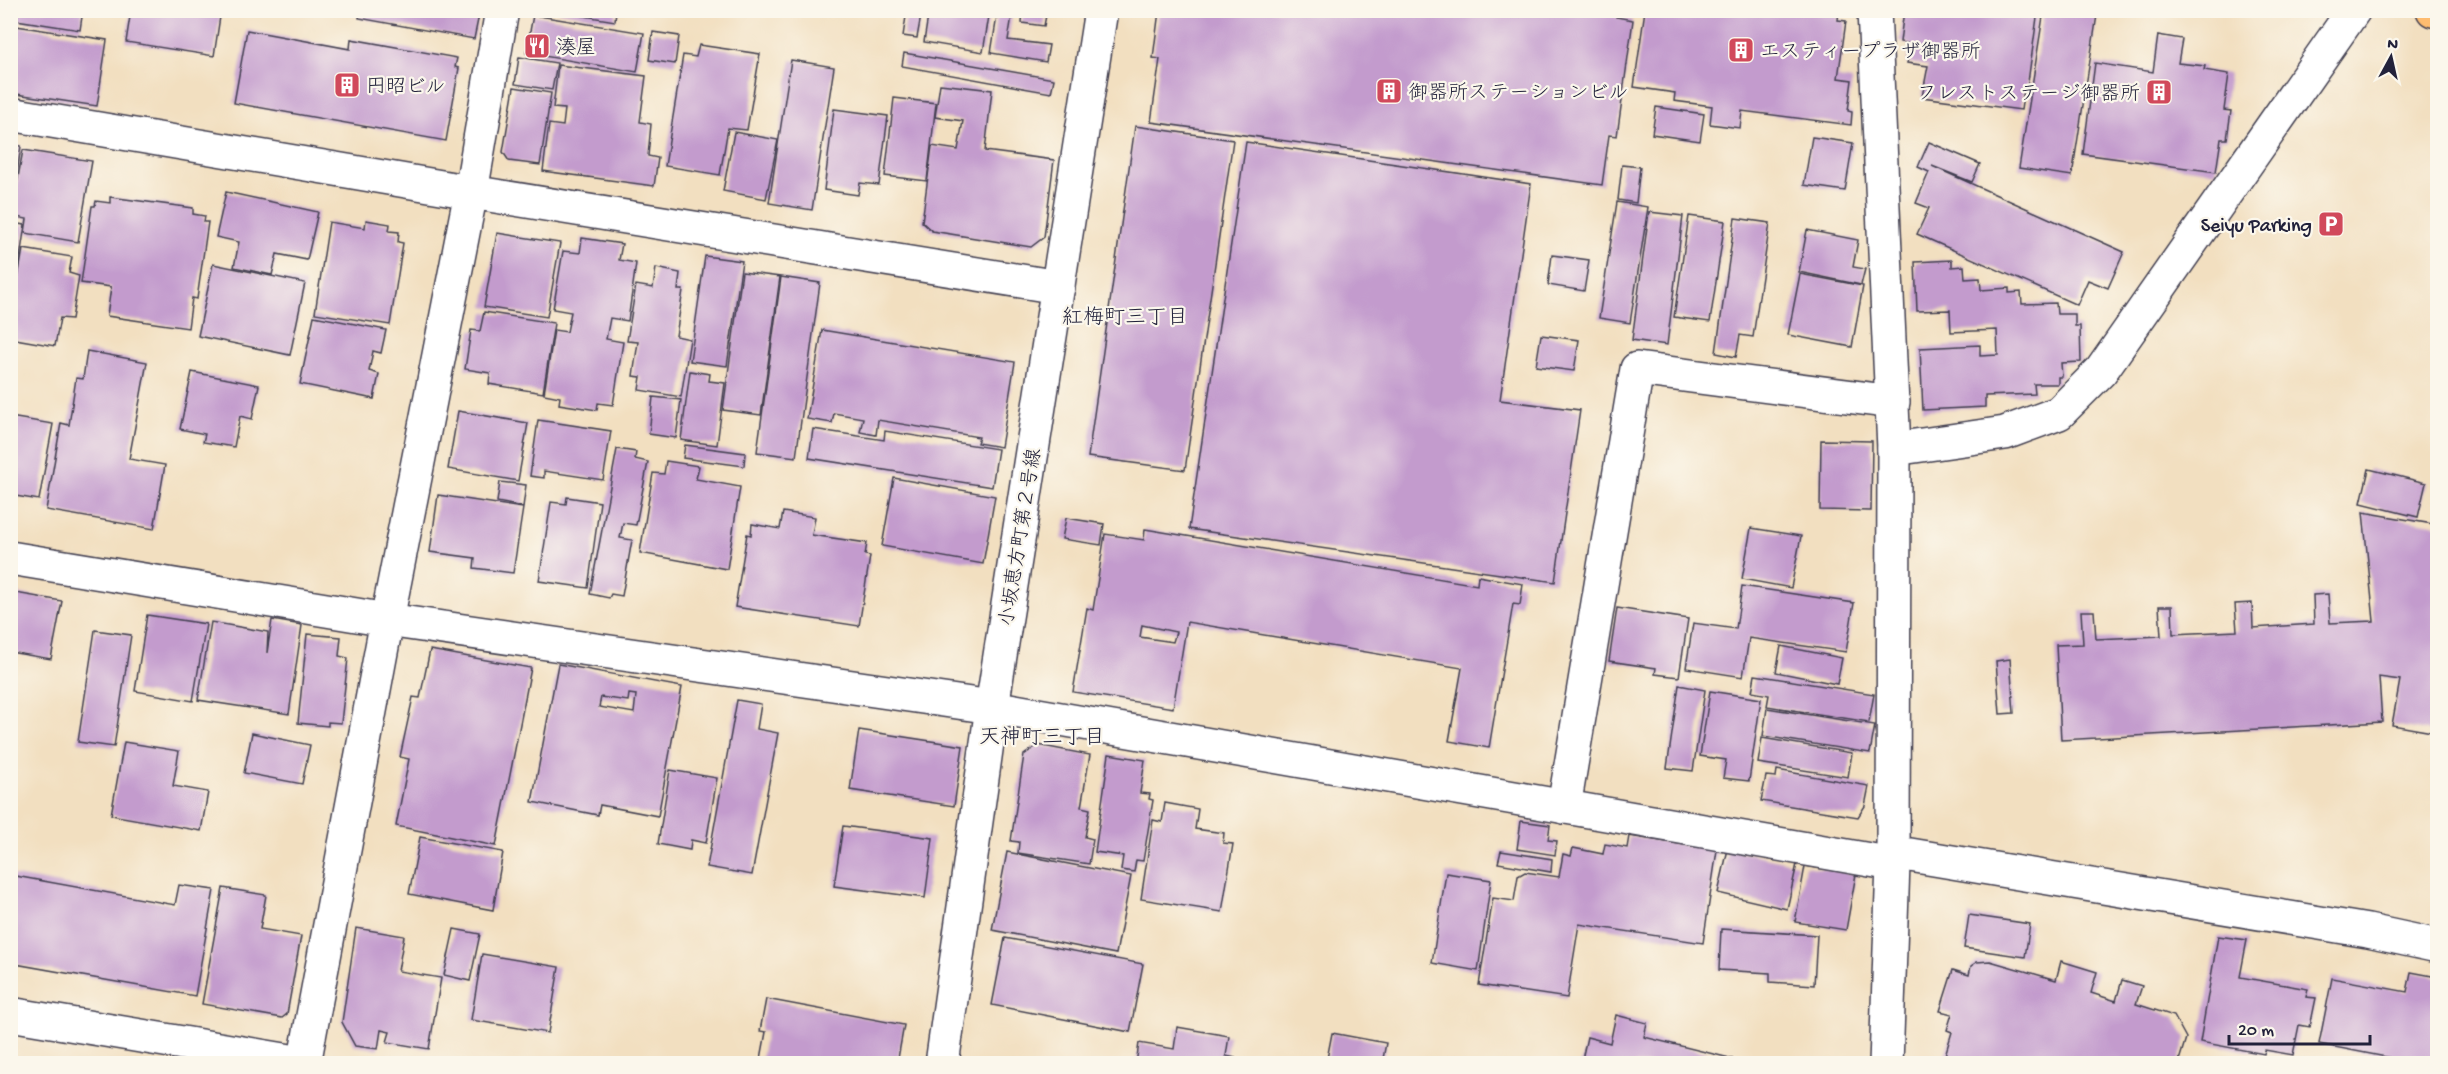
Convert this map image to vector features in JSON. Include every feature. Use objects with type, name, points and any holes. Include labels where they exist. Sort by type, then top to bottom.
[{"type":"main road","points":[[2433,10],[2438,11]]},
{"type":"street","points":[[10,1014],[305,1063],[387,620],[471,192],[502,10]]},
{"type":"street","name":"小坂恵方町第２号線","points":[[942,1064],[992,707],[1101,10]]},
{"type":"street","points":[[1874,10],[1894,449],[1893,858],[1886,1064]]},
{"type":"street","points":[[1894,449],[2005,433],[2059,413],[2102,371],[2354,10]]},
{"type":"street","points":[[10,114],[471,192],[1058,286]]},
{"type":"street","points":[[1564,807],[1637,369],[1893,402]]},
{"type":"street","points":[[10,558],[387,620],[992,707],[1564,807],[2368,931],[2438,946]]},
{"type":"building","points":[[10,10],[83,10],[80,30],[10,19]]},
{"type":"building","points":[[131,10],[221,10],[214,56],[126,42]]},
{"type":"building","points":[[360,10],[480,10],[474,39],[359,18]]},
{"type":"building","points":[[547,10],[616,10],[615,21]]},
{"type":"building","points":[[907,10],[922,10],[917,38],[903,36]]},
{"type":"building","points":[[929,10],[990,10],[983,52],[924,42]]},
{"type":"building","points":[[998,10],[1013,10],[1008,40],[1049,45],[1046,62],[991,53]]},
{"type":"building","points":[[1023,10],[1047,10],[1044,26],[1022,23]]},
{"type":"building","name":"御器所ステーションビル","points":[[1618,10],[1616,17],[1633,20],[1617,136],[1609,135],[1602,185],[1151,122],[1160,59],[1153,58],[1159,11]]},
{"type":"building","name":"エスティープラザ御器所","points":[[1645,10],[1839,10],[1838,20],[1846,21],[1838,78],[1852,80],[1848,111],[1852,112],[1851,125],[1742,111],[1740,128],[1710,124],[1712,106],[1674,101],[1675,93],[1634,87]]},
{"type":"building","points":[[1904,10],[2038,10],[2027,89],[2024,89],[2021,110],[1922,97],[1928,66],[1907,63],[1910,44],[1900,42]]},
{"type":"building","points":[[2044,10],[2097,15],[2072,176],[2019,168]]},
{"type":"building","points":[[533,15],[644,33],[637,72],[526,53]]},
{"type":"building","points":[[10,25],[107,40],[97,106],[10,93]]},
{"type":"building","name":"円昭ビル","points":[[247,30],[350,49],[351,39],[457,58],[455,67],[459,68],[446,141],[234,103]]},
{"type":"building","points":[[653,32],[679,36],[675,64],[649,60]]},
{"type":"building","name":"フレストステージ御器所","points":[[2158,35],[2182,39],[2178,63],[2205,66],[2204,70],[2229,74],[2224,110],[2231,111],[2227,139],[2221,139],[2216,172],[2083,154],[2095,63],[2153,72]]},
{"type":"building","points":[[699,45],[760,54],[747,130],[728,128],[720,175],[665,166],[683,55],[696,57]]},
{"type":"building","points":[[904,53],[1054,79],[1051,93],[902,66]]},
{"type":"building","points":[[519,57],[557,63],[552,90],[515,84]]},
{"type":"building","points":[[791,60],[834,67],[812,210],[769,203]]},
{"type":"building","points":[[558,65],[646,76],[640,122],[651,124],[648,156],[658,158],[654,186],[543,171],[549,124],[563,126],[565,109],[553,108]]},
{"type":"building","points":[[940,84],[992,90],[985,151],[1054,160],[1044,237],[1031,247],[932,231],[922,222],[932,146],[958,150],[963,121],[935,117]]},
{"type":"building","points":[[514,87],[551,93],[540,165],[509,161],[503,152]]},
{"type":"building","points":[[894,98],[936,103],[927,181],[885,176]]},
{"type":"building","points":[[1656,107],[1704,114],[1700,141],[1652,134]]},
{"type":"building","points":[[834,109],[888,116],[879,185],[860,183],[858,195],[824,190]]},
{"type":"building","points":[[1135,126],[1233,140],[1185,470],[1088,457]]},
{"type":"building","points":[[734,132],[778,140],[766,199],[723,191]]},
{"type":"building","points":[[1812,137],[1853,143],[1845,191],[1804,185]]},
{"type":"building","points":[[1246,142],[1531,184],[1500,400],[1580,410],[1555,582],[1189,529]]},
{"type":"building","points":[[1929,142],[1980,164],[1972,182],[1932,166],[2124,252],[2108,288],[2088,280],[2077,305],[1917,234],[1929,208],[1916,203],[1929,172],[1918,167]]},
{"type":"building","points":[[10,145],[21,146],[12,206],[10,206]]},
{"type":"building","points":[[23,150],[92,161],[78,242],[25,233],[27,219],[11,216]]},
{"type":"building","points":[[1622,165],[1640,167],[1636,203],[1618,200]]},
{"type":"building","points":[[226,192],[318,212],[307,260],[277,254],[272,275],[234,267],[239,242],[216,237]]},
{"type":"building","points":[[110,197],[193,208],[193,214],[205,216],[204,222],[208,222],[197,299],[192,298],[188,328],[107,316],[111,287],[81,283],[92,206],[95,206],[96,201],[110,203]]},
{"type":"building","points":[[1617,202],[1648,207],[1630,323],[1599,318]]},
{"type":"building","points":[[1649,212],[1683,216],[1667,345],[1632,340]]},
{"type":"building","points":[[1689,216],[1725,221],[1710,322],[1674,317]]},
{"type":"building","points":[[1735,218],[1770,223],[1753,337],[1740,335],[1736,357],[1716,353]]},
{"type":"building","points":[[366,220],[390,224],[389,231],[399,232],[398,242],[403,243],[390,325],[315,313],[329,222],[365,228]]},
{"type":"building","points":[[10,223],[25,225],[15,290],[10,289]]},
{"type":"building","points":[[1807,230],[1858,240],[1853,267],[1865,269],[1861,285],[1799,272]]},
{"type":"building","points":[[497,233],[560,243],[547,317],[484,307]]},
{"type":"building","points":[[582,238],[622,244],[619,260],[636,263],[628,321],[610,318],[606,339],[623,342],[613,405],[598,403],[597,410],[559,404],[560,397],[544,394],[554,330],[567,332],[571,312],[553,309],[563,251],[580,253]]},
{"type":"building","points":[[23,249],[72,257],[69,273],[79,276],[72,319],[60,318],[55,346],[10,338],[10,294],[15,295]]},
{"type":"building","points":[[1552,255],[1589,260],[1584,291],[1548,285]]},
{"type":"building","points":[[705,256],[742,261],[727,366],[690,361]]},
{"type":"building","points":[[1952,260],[1952,267],[1964,266],[1965,279],[1980,278],[1981,290],[2009,288],[2009,293],[2021,292],[2022,304],[2056,303],[2057,314],[2075,314],[2075,326],[2080,326],[2081,362],[2061,363],[2062,377],[2058,377],[2058,384],[2034,384],[2035,394],[1985,396],[1985,407],[1923,410],[1920,348],[1980,345],[1980,356],[1998,355],[1997,330],[1951,332],[1950,310],[1917,311],[1915,262]]},
{"type":"building","points":[[213,264],[305,283],[290,355],[198,336]]},
{"type":"building","points":[[656,268],[680,273],[678,290],[683,290],[676,336],[690,339],[681,397],[639,390],[641,377],[633,376],[638,342],[627,341],[636,285],[653,288]]},
{"type":"building","points":[[742,272],[780,277],[761,415],[723,410]]},
{"type":"building","points":[[1800,274],[1863,286],[1852,347],[1788,335]]},
{"type":"building","points":[[781,277],[820,283],[796,457],[757,452]]},
{"type":"building","points":[[484,312],[554,323],[543,393],[489,384],[490,373],[465,369],[471,330],[480,331]]},
{"type":"building","points":[[314,316],[386,330],[381,353],[373,351],[369,371],[379,374],[374,399],[300,384]]},
{"type":"building","points":[[822,330],[1015,362],[1001,447],[977,443],[979,437],[878,420],[876,435],[860,432],[863,418],[834,413],[832,423],[807,419]]},
{"type":"building","points":[[1541,335],[1579,340],[1574,371],[1536,366]]},
{"type":"building","points":[[87,351],[147,362],[129,459],[165,465],[154,529],[46,510],[61,423],[69,425],[76,378],[83,379]]},
{"type":"building","points":[[690,371],[710,374],[709,381],[725,383],[717,445],[681,440]]},
{"type":"building","points":[[192,372],[259,385],[252,419],[240,416],[234,447],[203,442],[205,434],[180,429]]},
{"type":"building","points":[[653,397],[681,400],[676,438],[649,434]]},
{"type":"building","points":[[458,411],[528,423],[518,481],[448,469]]},
{"type":"building","points":[[10,417],[53,424],[39,500],[10,495]]},
{"type":"building","points":[[538,420],[611,431],[603,480],[544,471],[544,478],[530,476]]},
{"type":"building","points":[[813,429],[884,440],[885,431],[998,449],[992,487],[809,458]]},
{"type":"building","points":[[1821,440],[1872,441],[1871,511],[1820,510]]},
{"type":"building","points":[[685,445],[745,453],[744,466],[683,458]]},
{"type":"building","points":[[617,449],[636,452],[635,459],[648,462],[636,525],[623,523],[620,538],[632,540],[622,596],[611,594],[609,598],[590,594]]},
{"type":"building","points":[[666,461],[699,466],[696,479],[740,487],[727,569],[640,553],[653,473],[664,474]]},
{"type":"building","points":[[2369,469],[2426,483],[2418,517],[2361,503]]},
{"type":"building","points":[[894,478],[995,496],[983,564],[882,546]]},
{"type":"building","points":[[500,482],[526,485],[523,507],[497,502]]},
{"type":"building","points":[[438,495],[523,508],[513,573],[474,568],[475,558],[430,552]]},
{"type":"building","points":[[567,497],[600,502],[588,588],[539,581],[551,502],[566,504]]},
{"type":"building","points":[[783,512],[815,517],[812,535],[867,543],[865,555],[870,556],[859,626],[735,607],[747,534],[751,535],[752,524],[780,529]]},
{"type":"building","points":[[2363,512],[2438,525],[2438,733],[2392,725],[2400,680],[2379,677],[2382,722],[2061,740],[2056,645],[2083,644],[2081,611],[2094,611],[2096,639],[2161,636],[2159,606],[2172,606],[2173,634],[2237,631],[2235,604],[2252,603],[2253,628],[2314,624],[2313,595],[2328,594],[2330,623],[2374,621]]},
{"type":"building","points":[[1066,518],[1104,524],[1101,545],[1062,539]]},
{"type":"building","points":[[1751,528],[1801,536],[1791,588],[1742,579]]},
{"type":"building","points":[[1145,529],[1477,585],[1478,576],[1523,584],[1520,605],[1513,604],[1489,748],[1449,741],[1462,668],[1187,622],[1173,708],[1073,692],[1087,608],[1093,610],[1105,534],[1144,540]],"holes":[[[1142,625],[1176,632],[1173,642],[1140,637]]]},
{"type":"building","points":[[1742,586],[1854,603],[1846,652],[1749,638],[1743,677],[1686,668],[1693,623],[1736,629]]},
{"type":"building","points":[[10,592],[62,601],[51,659],[10,652]]},
{"type":"building","points":[[1617,608],[1688,619],[1679,677],[1655,674],[1656,668],[1609,661]]},
{"type":"building","points":[[147,615],[206,624],[193,701],[135,691]]},
{"type":"building","points":[[272,620],[302,625],[289,714],[198,700],[211,622],[268,632],[267,653]]},
{"type":"building","points":[[95,630],[131,635],[114,747],[78,742]]},
{"type":"building","points":[[307,634],[341,637],[339,656],[348,658],[341,723],[328,722],[328,726],[298,723]]},
{"type":"building","points":[[1781,646],[1842,658],[1837,684],[1776,672]]},
{"type":"building","points":[[430,650],[531,668],[496,846],[396,826],[409,759],[400,757],[413,697],[420,698]]},
{"type":"building","points":[[2010,659],[2014,713],[2000,714],[1996,661]]},
{"type":"building","points":[[558,664],[682,687],[658,816],[600,805],[598,815],[532,802]],"holes":[[[629,694],[636,695],[634,713],[599,707],[601,697],[628,701]]]},
{"type":"building","points":[[1755,675],[1874,694],[1869,722],[1767,706],[1769,695],[1752,692]]},
{"type":"building","points":[[1679,685],[1705,690],[1693,771],[1667,768]]},
{"type":"building","points":[[1710,691],[1761,699],[1749,781],[1723,778],[1726,760],[1700,756]]},
{"type":"building","points":[[737,700],[761,704],[757,729],[778,733],[752,875],[707,867]]},
{"type":"building","points":[[1767,708],[1875,725],[1870,753],[1763,736]]},
{"type":"building","points":[[859,730],[963,746],[954,806],[850,790]]},
{"type":"building","points":[[252,733],[310,745],[302,784],[244,773]]},
{"type":"building","points":[[1762,738],[1852,753],[1848,777],[1758,763]]},
{"type":"building","points":[[124,742],[179,751],[173,786],[208,792],[201,831],[111,815]]},
{"type":"building","points":[[1038,745],[1090,755],[1081,807],[1090,809],[1085,837],[1093,839],[1089,864],[1018,853],[1019,842],[1011,841],[1024,755]]},
{"type":"building","points":[[1109,754],[1145,760],[1140,793],[1150,794],[1149,799],[1153,800],[1143,861],[1136,860],[1134,872],[1121,870],[1123,856],[1095,852]]},
{"type":"building","points":[[670,770],[717,778],[706,843],[691,840],[690,850],[658,844]]},
{"type":"building","points":[[1777,770],[1869,786],[1865,806],[1858,817],[1761,801],[1766,776],[1776,777]]},
{"type":"building","points":[[1165,803],[1198,809],[1195,829],[1224,833],[1223,843],[1233,844],[1222,912],[1141,899],[1153,820],[1162,822]]},
{"type":"building","points":[[1521,821],[1550,825],[1548,840],[1557,841],[1555,855],[1517,849]]},
{"type":"building","points":[[843,826],[933,838],[925,898],[834,886]]},
{"type":"building","points":[[1629,836],[1717,850],[1703,943],[1579,924],[1567,998],[1479,985],[1493,898],[1514,901],[1518,876],[1525,872],[1559,877],[1563,854],[1571,856],[1573,848],[1603,854],[1605,844],[1627,848]]},
{"type":"building","points":[[420,837],[503,852],[493,910],[409,894]]},
{"type":"building","points":[[1728,849],[1797,864],[1787,909],[1718,893]]},
{"type":"building","points":[[1501,851],[1552,859],[1551,872],[1498,863]]},
{"type":"building","points":[[1007,852],[1131,876],[1116,954],[992,930]]},
{"type":"building","points":[[1805,866],[1856,874],[1846,930],[1795,922]]},
{"type":"building","points":[[1446,873],[1491,880],[1478,971],[1432,963]]},
{"type":"building","points":[[10,875],[175,905],[179,885],[214,890],[195,996],[10,963]]},
{"type":"building","points":[[223,888],[266,895],[260,929],[301,936],[287,1014],[282,1018],[202,1004]]},
{"type":"building","points":[[1969,915],[2030,924],[2025,957],[1964,948]]},
{"type":"building","points":[[356,928],[404,936],[398,971],[441,978],[429,1049],[387,1042],[390,1032],[381,1030],[378,1049],[355,1046],[342,1022]]},
{"type":"building","points":[[454,929],[480,934],[470,981],[444,975]]},
{"type":"building","points":[[1721,929],[1817,935],[1814,985],[1770,982],[1770,973],[1719,970]]},
{"type":"building","points":[[2218,936],[2247,940],[2240,977],[2308,989],[2306,997],[2316,998],[2310,1027],[2299,1025],[2293,1055],[2265,1050],[2264,1054],[2200,1042]]},
{"type":"building","points":[[1005,938],[1143,964],[1130,1032],[992,1005]]},
{"type":"building","points":[[482,954],[559,967],[548,1033],[471,1020]]},
{"type":"building","points":[[1990,961],[2056,980],[2061,961],[2097,972],[2091,993],[2116,1001],[2122,980],[2142,986],[2136,1004],[2174,1016],[2186,1038],[2178,1064],[1943,1062],[1952,1032],[1947,1030],[1952,1014],[1940,1011],[1953,970],[1969,975],[1971,966],[1977,962]]},
{"type":"building","points":[[2411,972],[2438,977],[2438,1064],[2422,1064],[2319,1044],[2332,978],[2407,992]]},
{"type":"building","points":[[766,999],[904,1025],[897,1064],[760,1064],[766,1032],[760,1031]]},
{"type":"building","points":[[1616,1015],[1647,1023],[1644,1037],[1754,1064],[1581,1064],[1587,1037],[1610,1043]]},
{"type":"building","points":[[1177,1027],[1229,1036],[1226,1056],[1241,1059],[1241,1064],[1136,1064],[1139,1043],[1174,1049]]},
{"type":"building","points":[[1332,1033],[1386,1043],[1382,1064],[1326,1064]]},
{"type":"place","name":"湊屋","points":[[537,46]]},
{"type":"place","name":"エスティープラザ御器所","points":[[1741,50]]},
{"type":"place","name":"円昭ビル","points":[[347,85]]},
{"type":"place","name":"御器所ステーションビル","points":[[1389,91]]},
{"type":"place","name":"フレストステージ御器所","points":[[2159,92]]},
{"type":"place","name":"Seiyu Parking","points":[[2331,224]]},
{"type":"district","name":"紅梅町三丁目","points":[[1125,316]]},
{"type":"district","name":"天神町三丁目","points":[[1042,736]]}]
